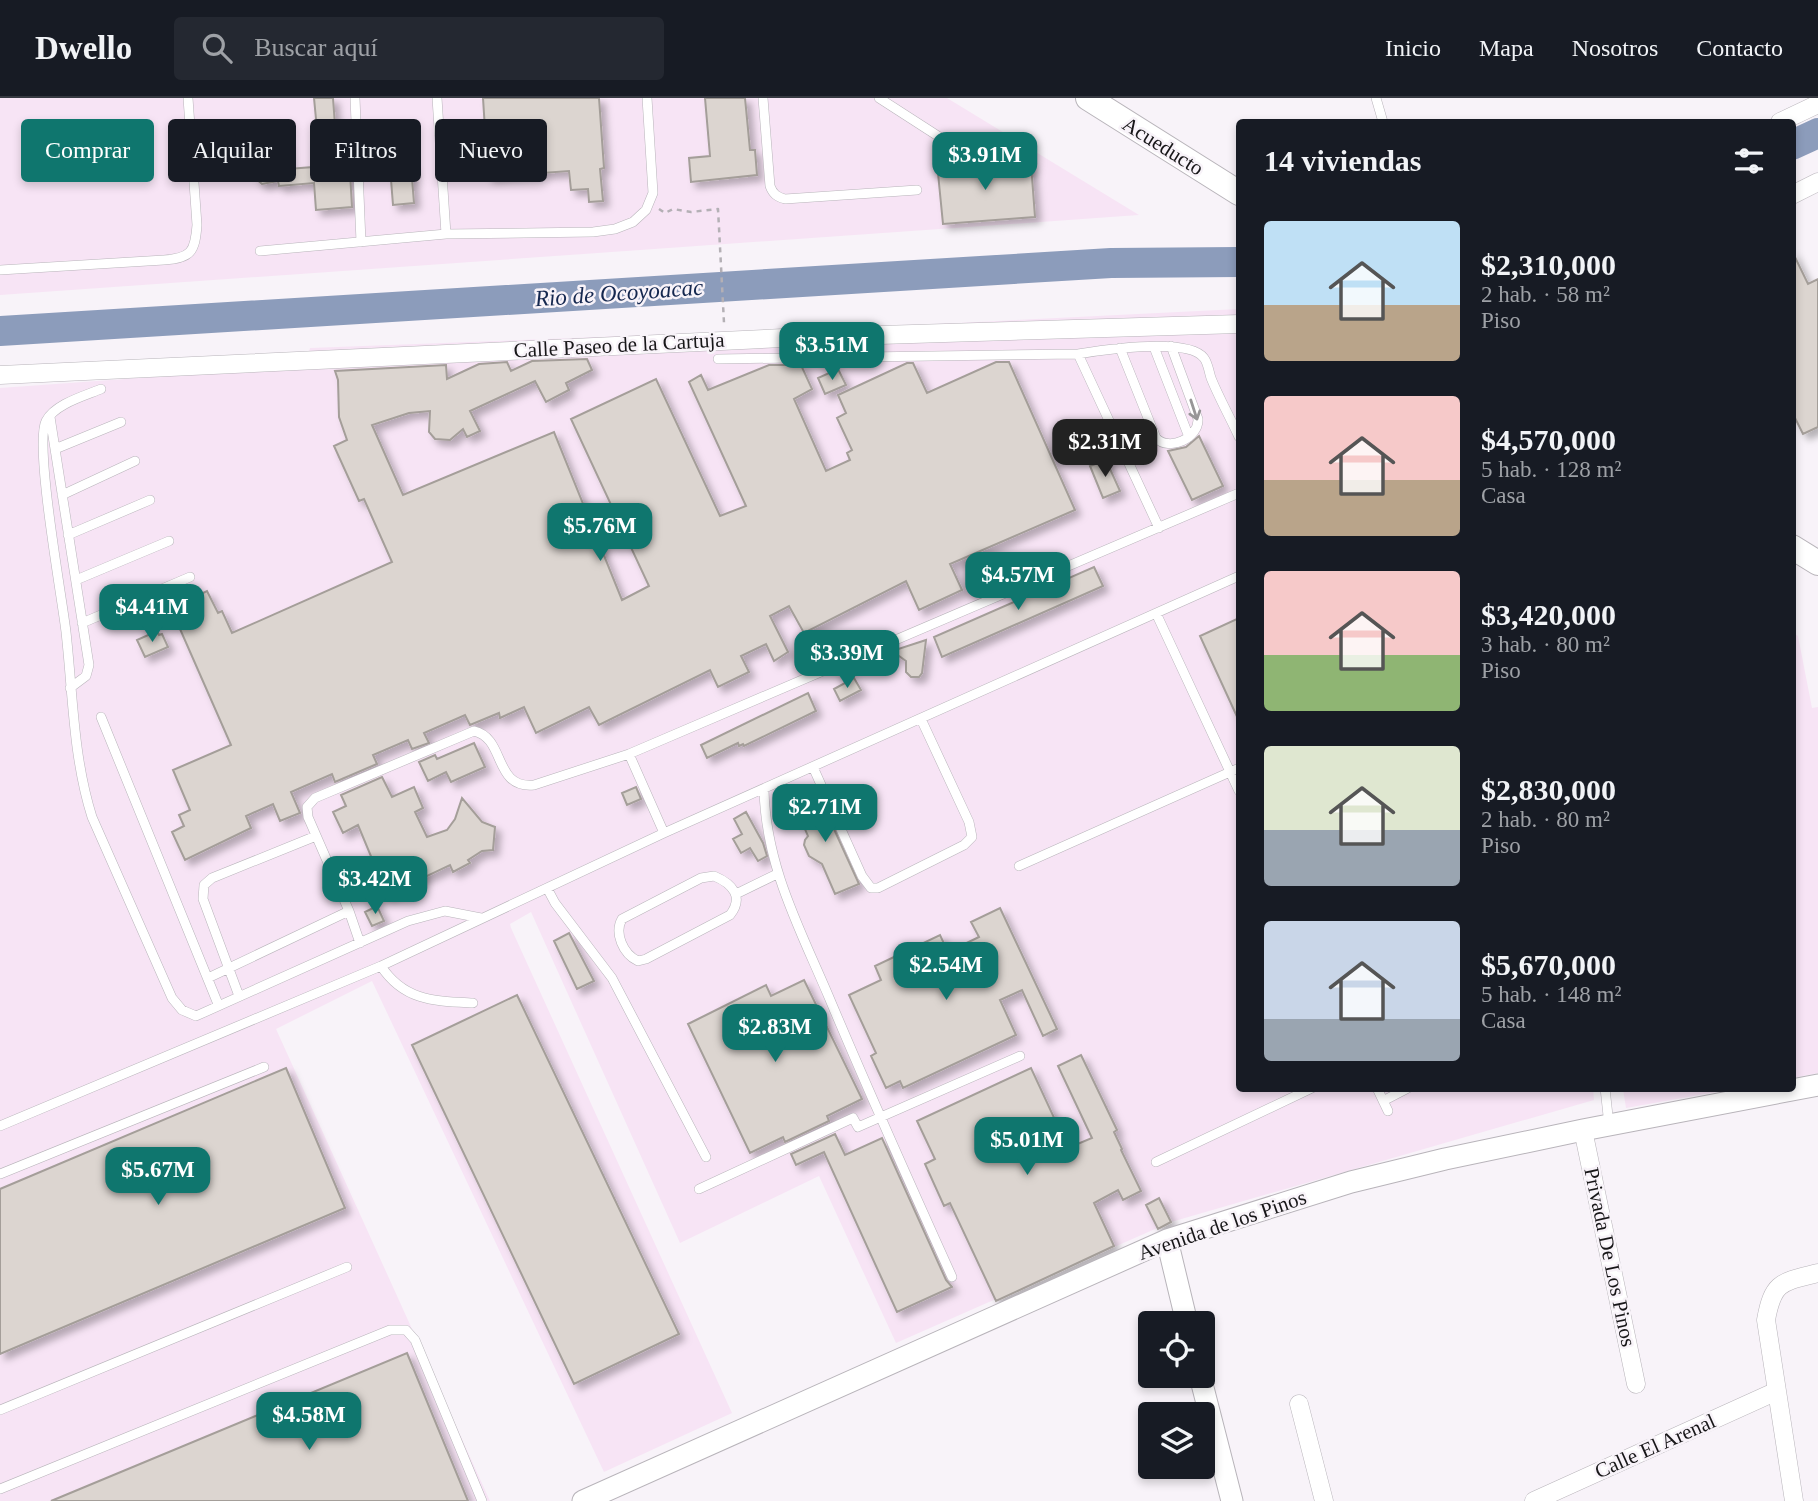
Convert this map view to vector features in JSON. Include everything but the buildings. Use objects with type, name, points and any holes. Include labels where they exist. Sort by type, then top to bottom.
[{"type":"main road","name":"Acueducto","points":[[1088,98],[1236,191]]},
{"type":"main road","points":[[1796,549],[1818,563]]},
{"type":"street","points":[[1786,119],[1818,104]]},
{"type":"street","points":[[1796,193],[1818,183]]},
{"type":"street","name":"Calle Paseo de la Cartuja","points":[[0,375],[756,339],[1236,324]]},
{"type":"street","name":"Avenida de los Pinos","points":[[1796,1089],[1818,1085]]},
{"type":"street","name":"Avenida de los Pinos","points":[[583,1501],[1167,1240],[1351,1182],[1445,1159],[1781,1092]]},
{"type":"street","name":"Privada De Los Pinos","points":[[1583,1130],[1636,1384]]},
{"type":"street","points":[[1167,1240],[1184,1311]]},
{"type":"street","points":[[1794,1501],[1766,1320],[1775,1289],[1789,1280],[1818,1273]]},
{"type":"street","points":[[1203,1388],[1232,1501]]},
{"type":"street","name":"Calle El Arenal","points":[[1534,1501],[1777,1391]]},
{"type":"street","points":[[1299,1404],[1324,1501]]},
{"type":"lane","points":[[0,270],[180,259],[189,254],[195,244],[197,225],[188,98]]},
{"type":"lane","points":[[355,98],[361,242]]},
{"type":"lane","points":[[438,98],[446,234]]},
{"type":"lane","points":[[260,251],[446,234],[604,230],[633,222],[646,210],[653,193],[647,98]]},
{"type":"lane","points":[[763,98],[770,186],[778,197],[785,199],[917,190]]},
{"type":"lane","points":[[879,98],[941,138],[973,152]]},
{"type":"lane","points":[[1376,98],[1382,119]]},
{"type":"lane","points":[[1120,348],[1156,438],[1160,443],[1168,444],[1189,438],[1196,432],[1198,419],[1171,346]]},
{"type":"lane","points":[[718,359],[1078,354],[1120,348],[1171,346],[1198,352],[1206,359],[1211,377],[1236,431]]},
{"type":"lane","points":[[1154,347],[1189,438]]},
{"type":"lane","points":[[1078,354],[1159,528]]},
{"type":"lane","points":[[100,389],[78,398],[50,417],[43,436],[44,466],[66,633],[77,750],[83,791],[92,817],[172,998],[182,1010],[196,1016],[408,921],[445,911],[483,918]]},
{"type":"lane","points":[[50,417],[89,665],[86,676],[70,688]]},
{"type":"lane","points":[[55,449],[121,422]]},
{"type":"lane","points":[[62,495],[135,461]]},
{"type":"lane","points":[[360,943],[307,812],[307,807],[315,798],[474,731],[482,732],[489,738],[508,776],[523,786],[534,785],[629,754],[1236,493]]},
{"type":"lane","points":[[68,535],[150,500]]},
{"type":"lane","points":[[76,580],[169,541]]},
{"type":"lane","points":[[82,623],[190,577]]},
{"type":"lane","points":[[0,1126],[381,965],[664,833],[1236,577]]},
{"type":"lane","points":[[1019,866],[1235,770],[1156,614]]},
{"type":"lane","points":[[102,717],[219,1004]]},
{"type":"lane","points":[[813,767],[862,876],[871,888],[878,888],[964,845],[972,837],[969,822],[921,719]]},
{"type":"lane","points":[[629,754],[664,833]]},
{"type":"lane","points":[[764,790],[765,821],[777,874],[879,1117],[952,1277]]},
{"type":"lane","points":[[239,996],[202,899],[204,885],[212,878],[316,836]]},
{"type":"lane","points":[[736,894],[777,874]]},
{"type":"lane","points":[[714,876],[726,881],[736,894],[736,908],[730,915],[646,959],[638,961],[632,958],[618,934],[619,925],[627,915],[701,878],[714,876]]},
{"type":"lane","points":[[547,888],[555,903],[612,978],[706,1157]]},
{"type":"lane","points":[[208,978],[349,911]]},
{"type":"lane","points":[[381,965],[392,982],[411,994],[439,1002],[473,1003]]},
{"type":"lane","points":[[699,1189],[853,1118],[858,1127],[1020,1056]]},
{"type":"lane","points":[[0,1174],[264,1067]]},
{"type":"lane","points":[[1156,1162],[1304,1092]]},
{"type":"lane","points":[[1379,1092],[1388,1111]]},
{"type":"lane","points":[[1383,1101],[1400,1092]]},
{"type":"lane","points":[[1605,1092],[1609,1125]]},
{"type":"lane","points":[[0,1410],[347,1267]]},
{"type":"lane","points":[[0,1489],[390,1330],[406,1330],[415,1340],[482,1501]]},
{"type":"path","points":[[649,202],[665,213],[673,209],[691,212],[718,209],[724,324]]},
{"type":"path","points":[[720,345],[724,337]]},
{"type":"shaded area","points":[[0,98],[947,98],[1139,215],[0,295]]},
{"type":"shaded area","points":[[1236,309],[1236,1092],[1593,1092],[1594,1100],[1171,1222],[896,1343],[819,1176],[680,1243],[531,912],[510,924],[511,928],[732,1413],[604,1472],[372,981],[276,1029],[490,1501],[0,1501],[0,388],[305,366],[310,348],[918,325]]},
{"type":"shaded area","points":[[1796,635],[1812,708],[1818,707],[1818,1073],[1796,1077]]},
{"type":"shaded area","points":[[1624,1092],[1716,1092],[1626,1108]]},
{"type":"waterway","name":"Rio de Ocoyoacac","points":[[1796,143],[1818,133]]},
{"type":"waterway","name":"Rio de Ocoyoacac","points":[[0,331],[1111,263],[1236,262]]}]
